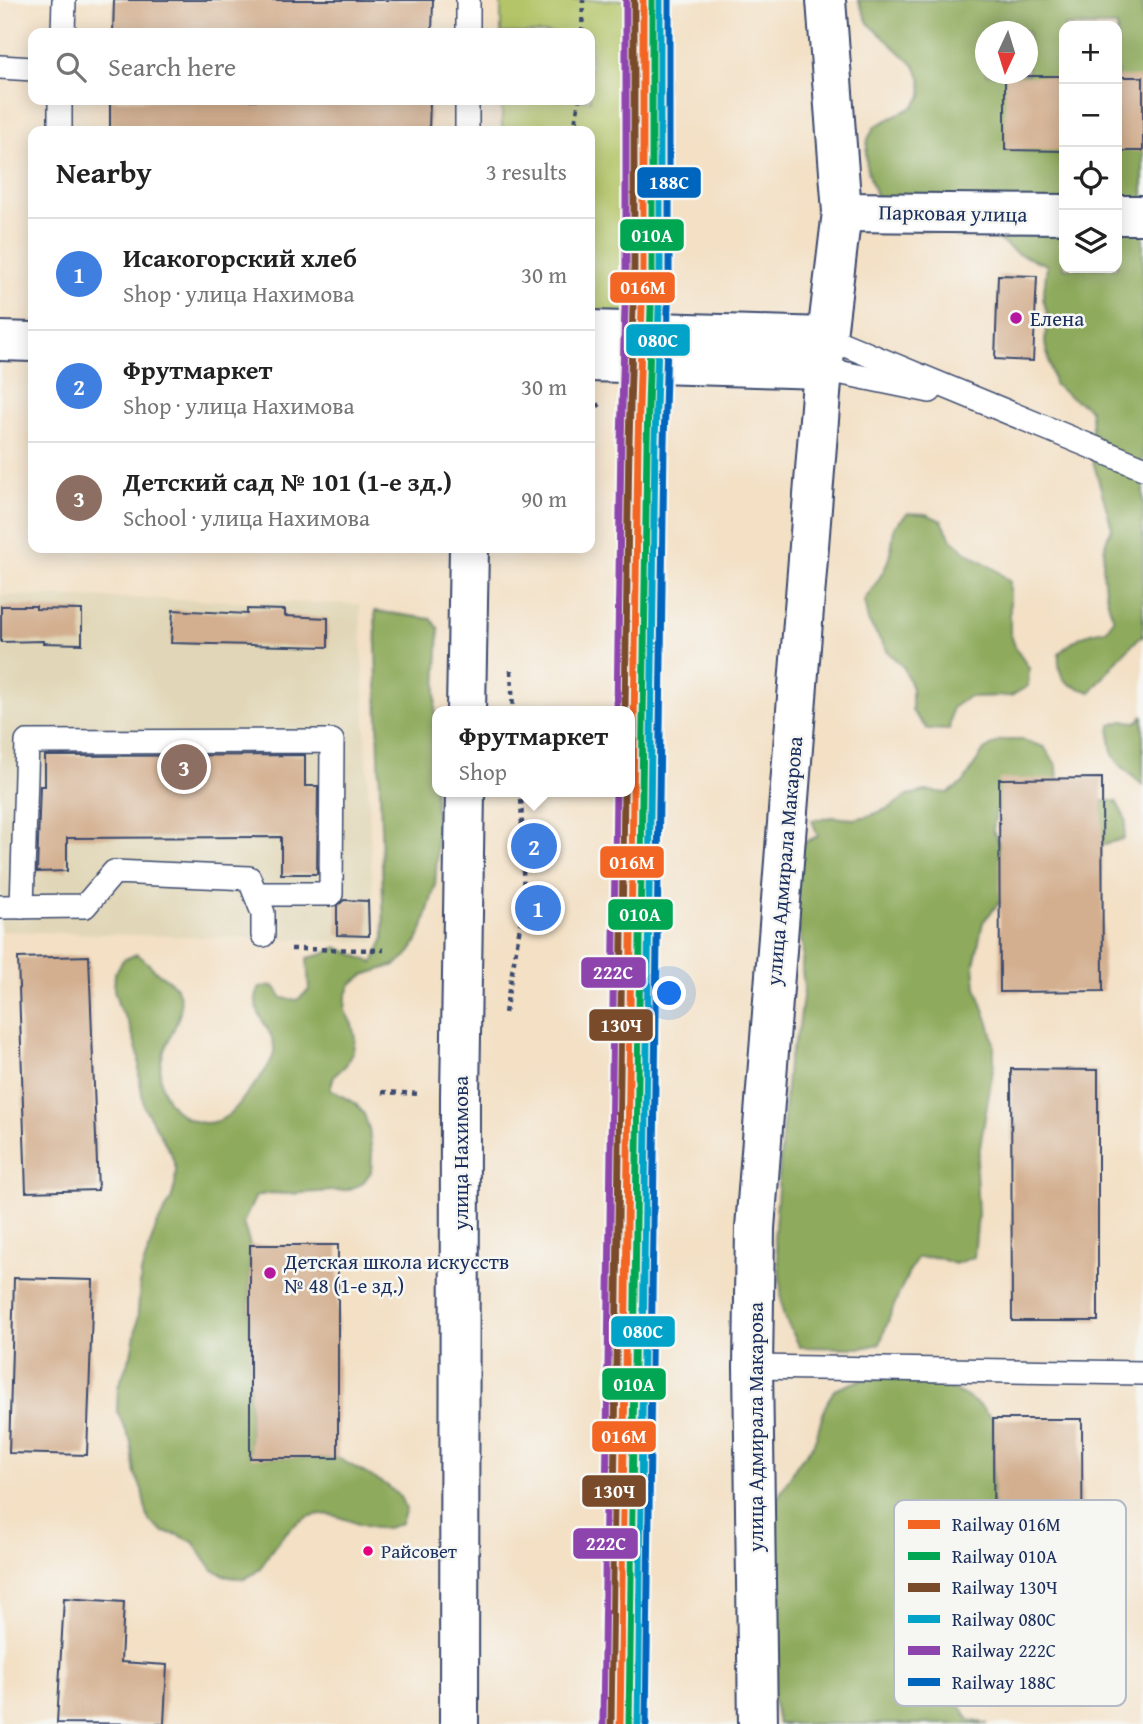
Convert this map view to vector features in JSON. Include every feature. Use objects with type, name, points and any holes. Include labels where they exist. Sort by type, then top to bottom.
[{"type":"street","name":"улица Адмирала Макарова","points":[[758,1724],[753,1367],[755,1228],[825,353],[842,212],[826,0]]},
{"type":"street","name":"Парковая улица","points":[[842,212],[1059,214]]},
{"type":"street","points":[[1122,215],[1143,215]]},
{"type":"street","points":[[595,330],[825,353]]},
{"type":"street","points":[[0,341],[28,342]]},
{"type":"street","points":[[595,362],[825,353]]},
{"type":"street","points":[[466,706],[469,553]]},
{"type":"street","name":"улица Нахимова","points":[[459,1724],[460,1110],[465,797]]},
{"type":"lane","points":[[63,28],[64,0]]},
{"type":"lane","points":[[468,0],[468,28]]},
{"type":"lane","points":[[0,66],[28,69]]},
{"type":"lane","points":[[60,105],[60,126]]},
{"type":"lane","points":[[467,105],[467,126]]},
{"type":"lane","points":[[825,353],[985,402]]},
{"type":"lane","points":[[825,353],[985,402],[1143,468]]},
{"type":"lane","points":[[256,894],[331,894],[332,741],[27,742],[11,907],[85,906],[114,872],[249,878],[263,913],[263,935]]},
{"type":"lane","points":[[753,1367],[1143,1373]]},
{"type":"path","points":[[582,28],[583,0]]},
{"type":"path","points":[[575,126],[578,105]]},
{"type":"path","points":[[291,949],[384,950]]},
{"type":"shaded area","points":[[0,595],[360,604],[375,942],[0,931]]},
{"type":"green space","points":[[501,0],[631,0],[638,314],[595,311],[595,126],[502,126],[502,105],[595,105],[595,28],[501,28]]},
{"type":"green space","points":[[858,0],[1143,0],[1143,637],[1120,657],[1091,692],[1069,684],[1062,676],[1059,662],[1059,653],[1070,644],[1080,637],[1106,630],[1114,619],[1103,574],[1104,549],[1112,528],[1091,454],[1090,409],[1054,384],[1045,343],[1047,313],[1043,299],[1047,265],[1016,253],[992,235],[898,228],[876,196],[867,168],[868,139],[875,126],[913,107],[922,96],[921,79],[915,66],[868,23]]},
{"type":"green space","points":[[908,513],[926,514],[942,521],[950,537],[965,551],[1010,582],[1010,632],[1016,649],[1029,668],[1028,686],[1011,696],[968,697],[952,708],[949,730],[927,729],[912,711],[912,689],[904,668],[889,653],[868,621],[864,600],[886,566],[894,527]]},
{"type":"green space","points":[[375,611],[431,619],[439,629],[435,706],[432,706],[432,797],[435,797],[437,857],[435,886],[423,928],[407,956],[395,965],[364,975],[351,984],[346,997],[345,1011],[355,1038],[353,1051],[346,1065],[334,1076],[330,1089],[356,1104],[364,1114],[369,1129],[371,1172],[362,1184],[347,1190],[256,1196],[243,1223],[250,1245],[250,1457],[338,1458],[388,1486],[400,1497],[406,1509],[401,1523],[387,1528],[364,1526],[326,1514],[306,1518],[284,1535],[255,1573],[245,1579],[229,1577],[213,1570],[193,1542],[179,1535],[163,1532],[149,1521],[142,1489],[135,1474],[131,1442],[117,1411],[118,1387],[131,1355],[137,1324],[141,1273],[156,1227],[171,1200],[176,1169],[171,1153],[144,1107],[139,1057],[114,990],[115,973],[123,960],[137,954],[177,989],[181,1005],[177,1022],[163,1054],[160,1078],[164,1093],[178,1112],[194,1121],[208,1123],[223,1119],[235,1109],[273,1057],[272,1038],[257,1009],[256,999],[260,987],[274,986],[282,998],[297,1000],[309,990],[307,958],[337,947],[373,963],[384,938]]},
{"type":"green space","points":[[1143,716],[1143,785],[1116,760],[1110,737],[1111,725],[1123,721],[1137,722]]},
{"type":"green space","points":[[1001,740],[1023,740],[1044,747],[1057,766],[1058,786],[1094,801],[1116,801],[1126,820],[1124,839],[1104,844],[1086,842],[1012,806],[996,811],[993,830],[1002,851],[1008,892],[983,922],[974,965],[976,987],[994,1044],[994,1064],[976,1171],[978,1215],[974,1257],[955,1264],[936,1257],[917,1258],[896,1300],[880,1344],[862,1348],[800,1347],[783,1315],[774,1239],[788,1063],[799,1027],[804,989],[803,949],[795,914],[801,844],[818,836],[812,820],[832,817],[854,819],[891,807],[908,795],[926,791],[948,793],[963,783],[984,750]]},
{"type":"green space","points":[[896,1375],[945,1386],[980,1406],[993,1419],[993,1500],[894,1500],[894,1706],[961,1706],[969,1720],[988,1724],[778,1724],[771,1688],[774,1522],[777,1499],[798,1463],[814,1444],[825,1407],[834,1390],[860,1380]]},
{"type":"building","points":[[114,0],[433,0],[432,28],[113,28]]},
{"type":"building","points":[[1038,76],[1059,76],[1059,151],[1005,150],[1005,84],[1038,84]]},
{"type":"building","points":[[1122,77],[1143,77],[1143,151],[1122,151]]},
{"type":"building","points":[[110,105],[430,105],[429,126],[110,126]]},
{"type":"building","name":"Елена","points":[[998,275],[1037,276],[1033,361],[995,359]]},
{"type":"building","points":[[1,606],[82,610],[82,644],[1,642]]},
{"type":"building","points":[[247,609],[285,610],[285,616],[328,618],[328,647],[171,643],[173,610],[247,614]]},
{"type":"building","points":[[305,755],[305,786],[318,786],[317,874],[281,874],[281,837],[67,838],[67,871],[37,872],[40,786],[45,786],[45,756]]},
{"type":"building","points":[[1102,778],[1103,991],[1000,992],[999,779]]},
{"type":"building","points":[[344,900],[368,901],[369,936],[337,935],[337,906]]},
{"type":"building","points":[[89,956],[98,1190],[26,1192],[18,958]]},
{"type":"building","points":[[1011,1069],[1098,1070],[1098,1321],[1012,1321]]},
{"type":"building","points":[[250,1245],[338,1245],[338,1458],[250,1458]]},
{"type":"building","points":[[14,1278],[93,1280],[87,1455],[9,1453]]},
{"type":"building","points":[[993,1419],[1082,1419],[1082,1500],[993,1500]]},
{"type":"building","points":[[64,1598],[124,1602],[121,1662],[167,1665],[164,1724],[57,1723]]},
{"type":"rail line","name":"222С","points":[[617,706],[626,273],[626,0]]},
{"type":"rail line","name":"130Ч","points":[[625,706],[634,273],[634,0]]},
{"type":"rail line","name":"016М","points":[[634,706],[643,273],[643,0]]},
{"type":"rail line","name":"010А","points":[[629,1724],[647,442],[652,273],[652,0]]},
{"type":"rail line","name":"080С","points":[[638,1724],[655,442],[660,273],[660,0]]},
{"type":"rail line","name":"188С","points":[[646,1724],[664,443],[669,273],[669,0]]},
{"type":"rail line","name":"222С","points":[[603,1724],[616,797]]},
{"type":"rail line","name":"130Ч","points":[[611,1724],[624,797]]},
{"type":"rail line","name":"016М","points":[[620,1724],[633,797]]},
{"type":"place","name":"Елена","points":[[1016,318]]},
{"type":"place","name":"Детский сад № 101 (1-е зд.)","points":[[184,767]]},
{"type":"place","name":"Фрутмаркет","points":[[534,846]]},
{"type":"place","name":"Исакогорский хлеб","points":[[538,908]]},
{"type":"place","name":"Детская школа искусств № 48 (1-е зд.)","points":[[270,1273]]},
{"type":"place","name":"Райсовет","points":[[368,1551]]}]
